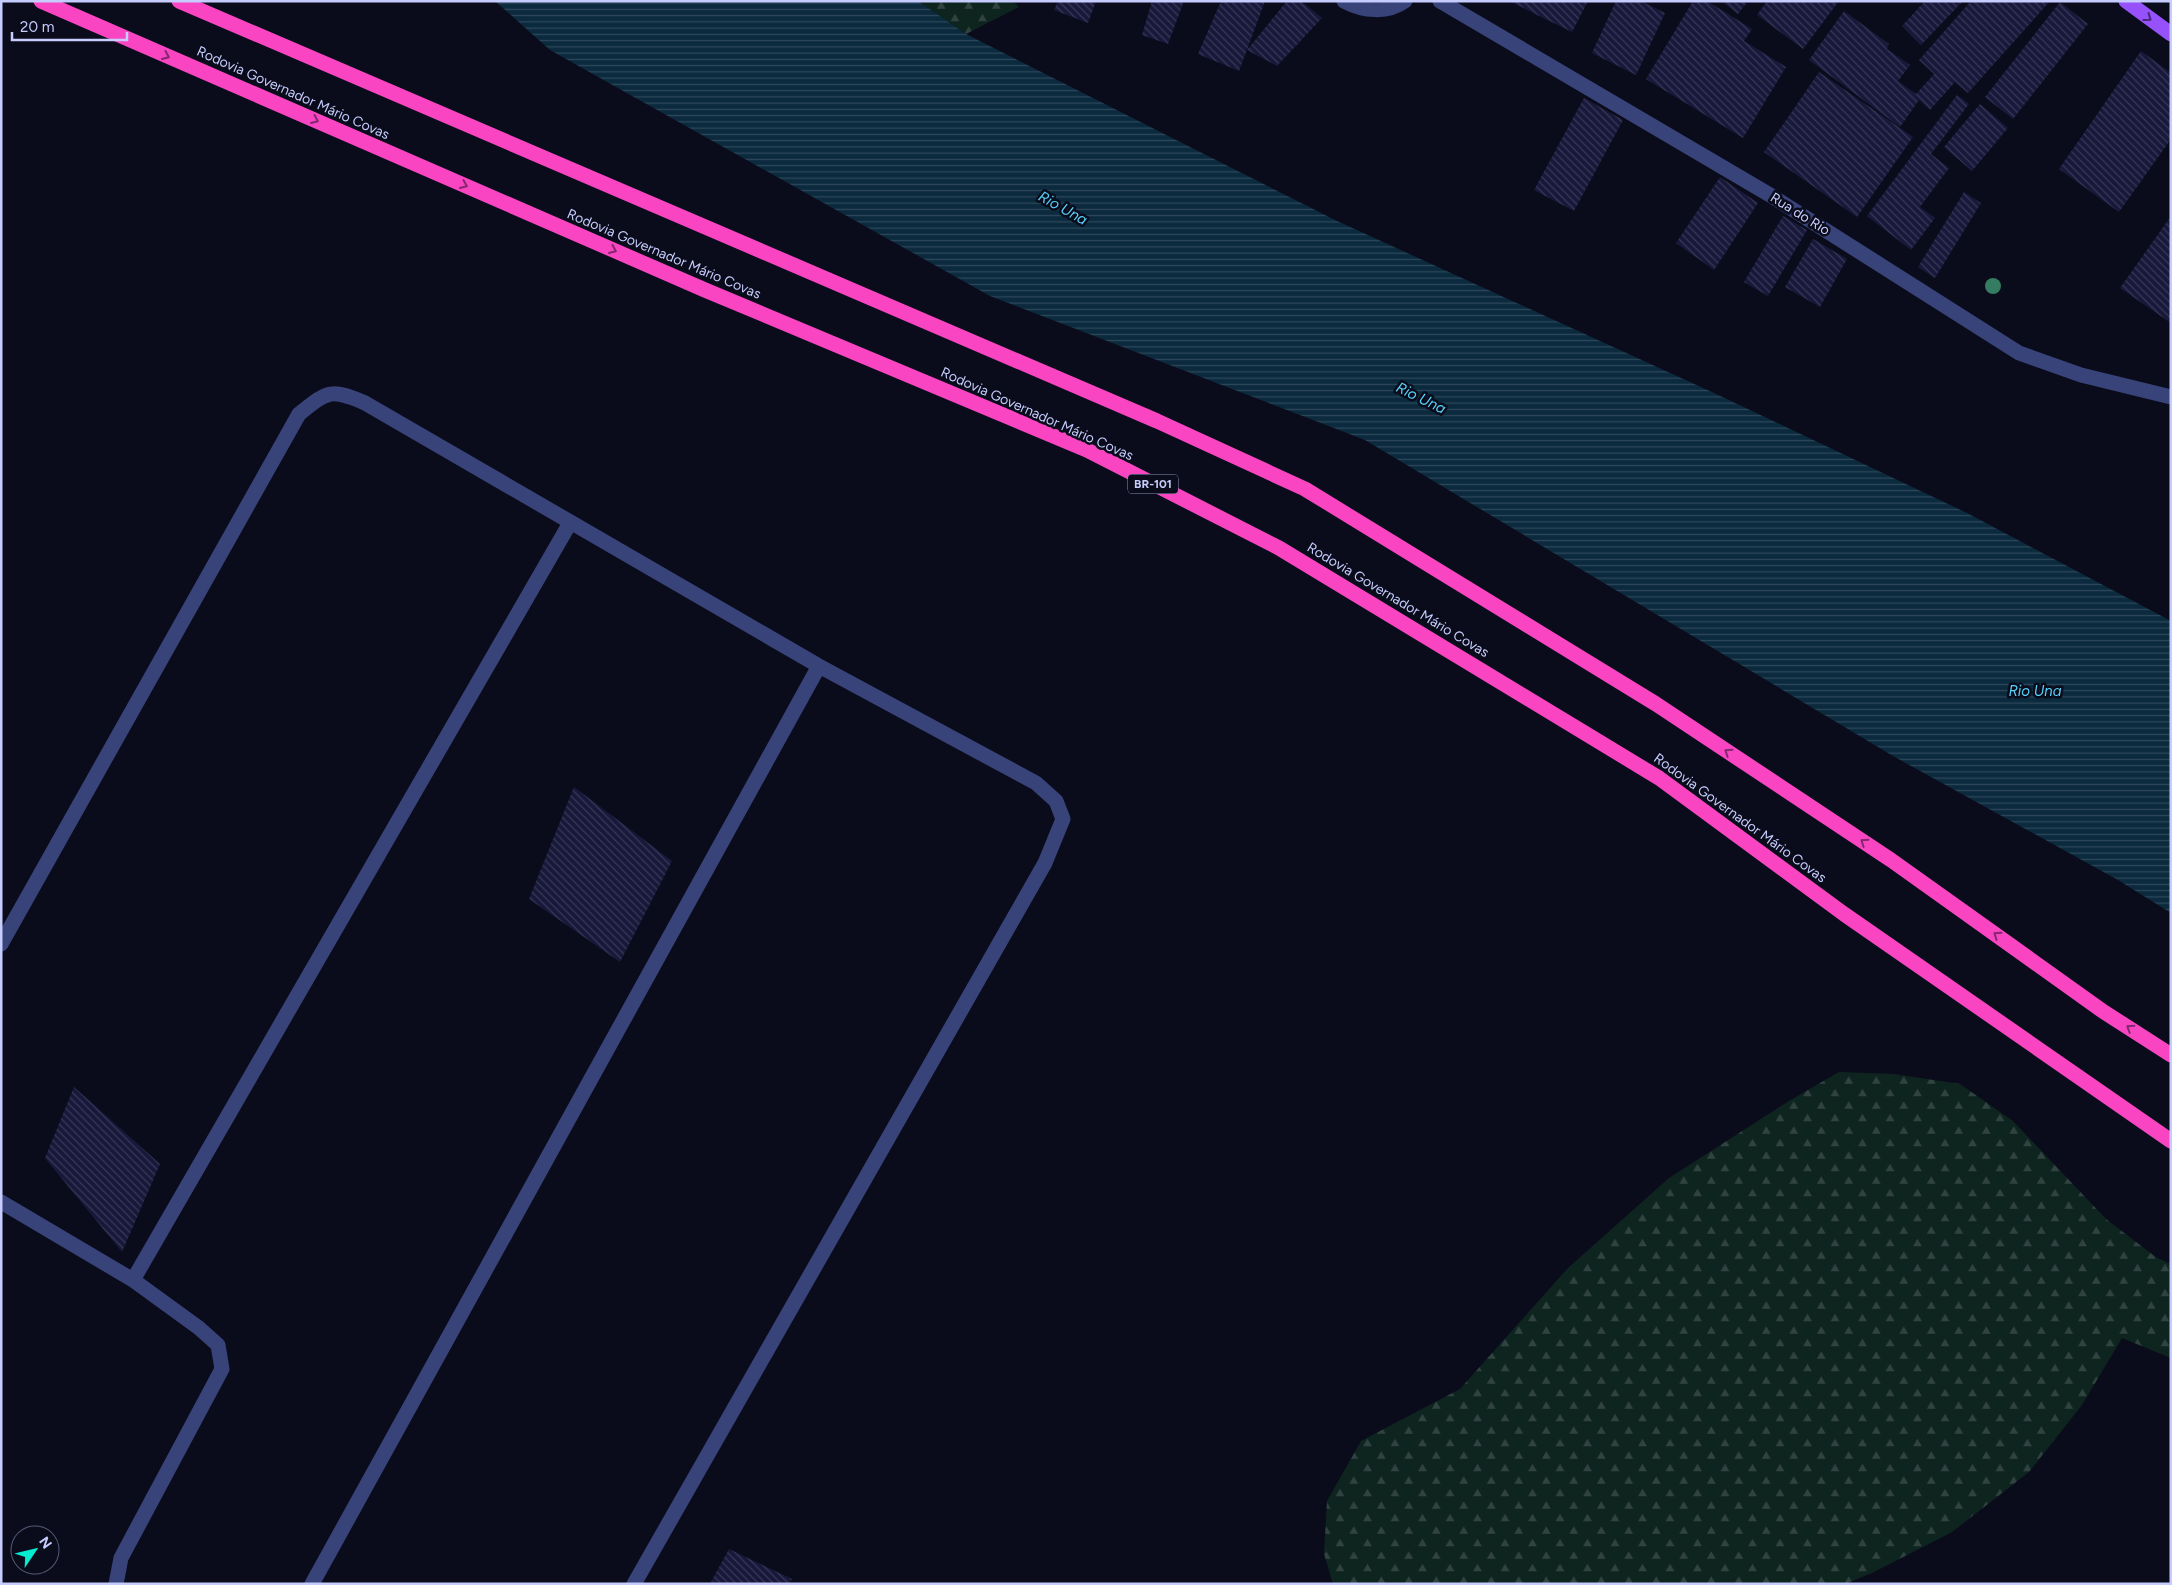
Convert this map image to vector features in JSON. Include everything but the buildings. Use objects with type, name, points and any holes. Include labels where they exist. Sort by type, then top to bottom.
[{"type":"highway","name":"Rodovia Governador Mário Covas","points":[[40,1],[696,286],[1086,450],[1279,548],[1660,778],[1844,914],[2171,1141]]},
{"type":"highway","points":[[179,1],[1157,421],[1305,489],[1656,704],[1890,860],[2104,1012],[2171,1055]]},
{"type":"main road","points":[[2126,1],[2171,34]]},
{"type":"street","points":[[1344,1],[1359,8],[1380,10],[1399,6],[1405,1]]},
{"type":"street","name":"Rua do Rio","points":[[1440,1],[1770,195],[2018,353],[2081,375],[2171,397]]},
{"type":"street","points":[[1,944],[299,414],[323,395],[343,394],[365,403],[818,666],[1036,783],[1056,801],[1063,819],[1045,863],[634,1584]]},
{"type":"street","points":[[133,1280],[570,523]]},
{"type":"street","points":[[312,1584],[818,666]]},
{"type":"street","points":[[1,1202],[133,1280],[199,1328],[218,1345],[222,1369],[121,1558],[116,1584]]},
{"type":"green space","points":[[918,1],[1013,1],[1019,7],[966,34]]},
{"type":"green space","points":[[1839,1072],[1894,1074],[1960,1084],[2013,1121],[2106,1219],[2157,1258],[2171,1264],[2171,1358],[2122,1338],[2082,1405],[2029,1472],[1952,1532],[1872,1573],[1845,1584],[1333,1584],[1324,1554],[1327,1501],[1361,1441],[1460,1389],[1568,1268],[1669,1178],[1789,1101]]},
{"type":"water","name":"Rio Una","points":[[495,1],[918,1],[966,34],[1335,220],[1714,393],[1967,513],[2171,621],[2171,913],[2118,880],[1893,756],[1365,440],[990,296],[550,50]]}]
